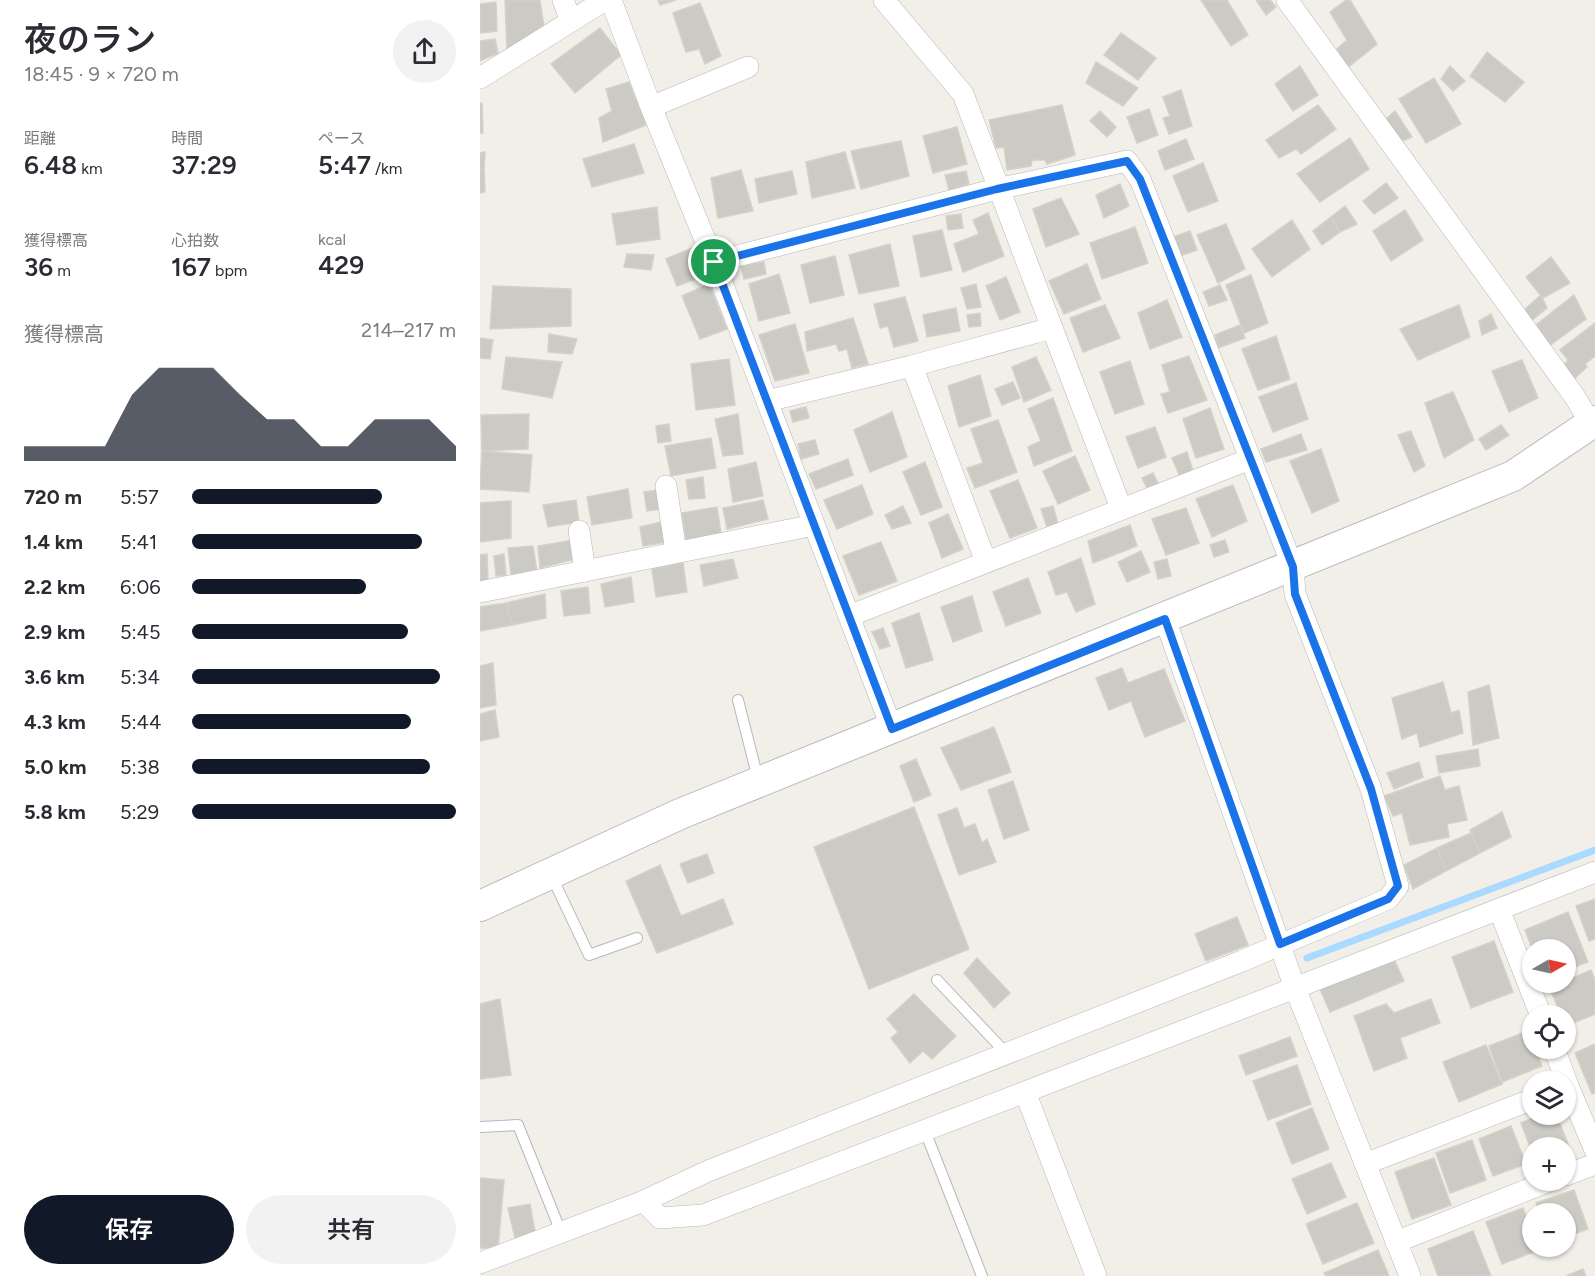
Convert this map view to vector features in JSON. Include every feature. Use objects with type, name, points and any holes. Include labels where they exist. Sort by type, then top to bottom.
[{"type":"street","points":[[563,0],[571,21]]},
{"type":"street","points":[[480,78],[605,0]]},
{"type":"street","points":[[610,0],[714,262],[892,729]]},
{"type":"street","points":[[884,0],[963,94],[997,189],[1121,508]]},
{"type":"street","points":[[480,906],[680,814],[1513,476],[1593,423],[1287,0]]},
{"type":"street","points":[[651,107],[748,67]]},
{"type":"street","points":[[480,1263],[644,1201],[708,1171],[1242,962],[1388,899],[1398,886],[1371,789],[1295,594],[1293,567],[1140,179],[1127,161],[997,189],[714,262]]},
{"type":"street","points":[[767,401],[912,366],[1052,328]]},
{"type":"street","points":[[912,366],[986,562]]},
{"type":"street","points":[[849,616],[1250,459]]},
{"type":"street","points":[[666,486],[676,552]]},
{"type":"street","points":[[480,592],[814,525]]},
{"type":"street","points":[[579,531],[585,571]]},
{"type":"street","points":[[1165,619],[1295,988],[1410,1276]]},
{"type":"street","points":[[644,1201],[660,1218],[703,1215],[1595,872]]},
{"type":"street","points":[[1499,909],[1537,1005]]},
{"type":"street","points":[[1025,1092],[1096,1276]]},
{"type":"street","points":[[1365,1164],[1522,1103]]},
{"type":"street","points":[[1576,1107],[1595,1150]]},
{"type":"street","points":[[1576,1171],[1595,1164]]},
{"type":"street","points":[[1396,1242],[1524,1191]]},
{"type":"lane","points":[[738,700],[759,783]]},
{"type":"lane","points":[[550,874],[589,955],[637,938]]},
{"type":"lane","points":[[937,980],[1007,1054]]},
{"type":"lane","points":[[480,1127],[518,1125],[561,1232]]},
{"type":"lane","points":[[925,1131],[982,1276]]},
{"type":"building","points":[[505,0],[540,0],[544,27],[507,49]]},
{"type":"building","points":[[658,0],[676,0],[660,5]]},
{"type":"building","points":[[1201,0],[1227,0],[1248,35],[1231,46]]},
{"type":"building","points":[[1256,0],[1270,0],[1276,7],[1266,15]]},
{"type":"building","points":[[1346,0],[1350,0],[1377,44],[1347,68],[1337,49],[1347,40],[1330,12]]},
{"type":"building","points":[[496,2],[497,31],[480,33],[480,4]]},
{"type":"building","points":[[700,3],[721,56],[705,64],[699,49],[686,52],[673,13]]},
{"type":"building","points":[[600,28],[621,55],[575,93],[551,64]]},
{"type":"building","points":[[1121,33],[1156,58],[1138,80],[1104,55]]},
{"type":"building","points":[[495,39],[498,53],[480,61],[480,41]]},
{"type":"building","points":[[1487,52],[1524,82],[1505,102],[1470,76]]},
{"type":"building","points":[[1096,62],[1138,88],[1123,106],[1086,83]]},
{"type":"building","points":[[1300,66],[1318,95],[1293,111],[1275,84]]},
{"type":"building","points":[[1450,66],[1465,81],[1453,91],[1441,79]]},
{"type":"building","points":[[1434,78],[1461,124],[1426,143],[1399,99]]},
{"type":"building","points":[[629,82],[646,125],[603,142],[599,118],[612,111],[606,89]]},
{"type":"building","points":[[1181,90],[1192,126],[1169,134],[1163,118],[1170,116],[1163,97]]},
{"type":"building","points":[[482,103],[483,133],[480,133],[480,104]]},
{"type":"building","points":[[1062,105],[1075,155],[1047,164],[1045,160],[1032,160],[1031,166],[1007,170],[1004,147],[996,148],[989,120]]},
{"type":"building","points":[[1318,105],[1336,129],[1301,154],[1296,149],[1279,158],[1266,140]]},
{"type":"building","points":[[1149,109],[1158,135],[1137,143],[1127,117]]},
{"type":"building","points":[[1100,111],[1116,127],[1107,137],[1090,121]]},
{"type":"building","points":[[1395,111],[1412,137],[1400,142],[1385,120]]},
{"type":"building","points":[[957,127],[967,164],[933,173],[923,136]]},
{"type":"building","points":[[1350,138],[1369,169],[1320,202],[1297,174]]},
{"type":"building","points":[[1186,139],[1194,159],[1165,170],[1158,151]]},
{"type":"building","points":[[901,141],[909,176],[861,189],[851,151]]},
{"type":"building","points":[[634,144],[644,173],[592,187],[583,159]]},
{"type":"building","points":[[485,152],[484,170],[480,170],[480,153]]},
{"type":"building","points":[[845,152],[855,188],[812,198],[806,162]]},
{"type":"building","points":[[1203,163],[1218,201],[1188,212],[1173,176]]},
{"type":"building","points":[[480,170],[484,170],[485,192],[480,193]]},
{"type":"building","points":[[741,170],[753,211],[718,218],[711,178]]},
{"type":"building","points":[[792,171],[797,194],[759,203],[755,179]]},
{"type":"building","points":[[966,171],[969,184],[949,190],[945,175]]},
{"type":"building","points":[[1386,183],[1398,198],[1374,214],[1363,201]]},
{"type":"building","points":[[1120,184],[1129,206],[1104,218],[1096,195]]},
{"type":"building","points":[[1061,198],[1079,234],[1046,247],[1033,209]]},
{"type":"building","points":[[1345,206],[1357,224],[1340,232],[1331,217]]},
{"type":"building","points":[[657,207],[660,239],[617,245],[612,214]]},
{"type":"building","points":[[1405,210],[1423,240],[1391,261],[1373,231]]},
{"type":"building","points":[[988,213],[1004,256],[963,272],[954,244],[979,234],[973,220]]},
{"type":"building","points":[[961,214],[963,228],[948,230],[946,216]]},
{"type":"building","points":[[1331,217],[1340,232],[1322,245],[1313,231]]},
{"type":"building","points":[[1292,220],[1310,249],[1272,277],[1252,249]]},
{"type":"building","points":[[1226,224],[1245,269],[1218,283],[1197,235]]},
{"type":"building","points":[[1135,227],[1148,263],[1102,279],[1090,243]]},
{"type":"building","points":[[942,230],[952,270],[921,277],[913,236]]},
{"type":"building","points":[[1190,231],[1197,250],[1180,256],[1173,237]]},
{"type":"building","points":[[890,244],[899,286],[859,294],[849,255]]},
{"type":"building","points":[[692,248],[701,277],[677,286],[666,259]]},
{"type":"building","points":[[627,254],[654,255],[651,270],[624,267]]},
{"type":"building","points":[[835,256],[844,295],[810,303],[801,265]]},
{"type":"building","points":[[1551,257],[1570,283],[1543,298],[1526,277]]},
{"type":"building","points":[[764,262],[766,274],[744,279],[741,266]]},
{"type":"building","points":[[1087,264],[1101,299],[1064,314],[1049,281]]},
{"type":"building","points":[[779,274],[790,313],[759,321],[749,284]]},
{"type":"building","points":[[1251,275],[1268,323],[1244,333],[1226,285]]},
{"type":"building","points":[[1006,277],[1020,312],[1000,320],[986,286]]},
{"type":"building","points":[[709,284],[727,329],[700,339],[682,296]]},
{"type":"building","points":[[976,284],[981,307],[967,309],[961,288]]},
{"type":"building","points":[[1220,285],[1227,300],[1209,306],[1203,292]]},
{"type":"building","points":[[493,286],[571,289],[571,326],[490,329]]},
{"type":"building","points":[[1541,295],[1547,308],[1531,321],[1524,310]]},
{"type":"building","points":[[1574,295],[1586,319],[1549,346],[1536,325]]},
{"type":"building","points":[[905,297],[918,341],[894,347],[888,326],[880,328],[874,304]]},
{"type":"building","points":[[1167,300],[1182,337],[1150,349],[1138,313]]},
{"type":"building","points":[[1105,305],[1120,338],[1083,352],[1070,318]]},
{"type":"building","points":[[1459,305],[1470,337],[1418,360],[1400,329]]},
{"type":"building","points":[[956,308],[960,331],[927,337],[923,315]]},
{"type":"building","points":[[980,313],[981,326],[969,327],[967,315]]},
{"type":"building","points":[[1491,314],[1497,328],[1482,335],[1479,321]]},
{"type":"building","points":[[853,318],[868,364],[852,368],[847,349],[839,351],[836,344],[807,351],[805,332]]},
{"type":"building","points":[[1595,323],[1595,356],[1585,364],[1587,367],[1573,380],[1564,365],[1568,360],[1560,350]]},
{"type":"building","points":[[795,324],[809,373],[775,381],[759,335]]},
{"type":"building","points":[[1240,325],[1245,338],[1218,348],[1215,335]]},
{"type":"building","points":[[549,334],[577,339],[572,354],[548,352]]},
{"type":"building","points":[[1276,336],[1290,379],[1258,390],[1242,349]]},
{"type":"building","points":[[480,338],[493,340],[490,359],[480,358]]},
{"type":"building","points":[[1189,356],[1207,400],[1168,413],[1161,394],[1170,392],[1162,365]]},
{"type":"building","points":[[506,357],[562,362],[552,398],[502,389]]},
{"type":"building","points":[[1036,357],[1051,390],[1024,402],[1012,367]]},
{"type":"building","points":[[729,359],[735,405],[696,410],[691,364]]},
{"type":"building","points":[[1522,360],[1538,398],[1509,412],[1492,371]]},
{"type":"building","points":[[1130,361],[1144,404],[1115,414],[1100,372]]},
{"type":"building","points":[[980,375],[991,416],[959,427],[948,386]]},
{"type":"building","points":[[1013,382],[1020,398],[1002,405],[995,389]]},
{"type":"building","points":[[1296,383],[1308,419],[1273,432],[1259,397]]},
{"type":"building","points":[[1453,392],[1474,440],[1444,458],[1425,403]]},
{"type":"building","points":[[1053,398],[1072,451],[1034,466],[1028,447],[1041,441],[1028,409]]},
{"type":"building","points":[[806,407],[809,418],[793,422],[790,411]]},
{"type":"building","points":[[1210,408],[1224,449],[1196,458],[1183,419]]},
{"type":"building","points":[[892,412],[907,457],[870,472],[854,430]]},
{"type":"building","points":[[529,414],[528,449],[482,451],[481,415]]},
{"type":"building","points":[[738,414],[743,454],[723,456],[715,419]]},
{"type":"building","points":[[998,420],[1017,472],[975,488],[967,468],[983,463],[971,429]]},
{"type":"building","points":[[669,424],[671,441],[658,443],[656,426]]},
{"type":"building","points":[[1501,425],[1509,435],[1486,450],[1479,439]]},
{"type":"building","points":[[1155,427],[1166,457],[1138,468],[1126,437]]},
{"type":"building","points":[[1411,431],[1425,466],[1414,472],[1398,435]]},
{"type":"building","points":[[1301,434],[1307,450],[1266,462],[1261,449]]},
{"type":"building","points":[[711,438],[716,468],[671,476],[665,446]]},
{"type":"building","points":[[815,440],[819,454],[801,459],[798,444]]},
{"type":"building","points":[[1321,449],[1339,501],[1312,513],[1290,461]]},
{"type":"building","points":[[482,451],[532,455],[529,492],[480,489]]},
{"type":"building","points":[[1187,452],[1193,471],[1180,477],[1172,458]]},
{"type":"building","points":[[1075,456],[1090,490],[1058,504],[1043,471]]},
{"type":"building","points":[[848,459],[853,475],[816,489],[809,474]]},
{"type":"building","points":[[756,462],[763,496],[733,502],[728,469]]},
{"type":"building","points":[[925,462],[942,507],[921,515],[903,472]]},
{"type":"building","points":[[1153,473],[1158,483],[1147,488],[1142,478]]},
{"type":"building","points":[[703,477],[705,498],[689,499],[686,480]]},
{"type":"building","points":[[1018,480],[1037,528],[1010,538],[990,491]]},
{"type":"building","points":[[862,485],[873,514],[837,529],[824,500]]},
{"type":"building","points":[[1233,485],[1247,521],[1212,537],[1196,499]]},
{"type":"building","points":[[628,489],[632,518],[592,525],[587,497]]},
{"type":"building","points":[[658,490],[661,509],[647,511],[644,492]]},
{"type":"building","points":[[576,500],[579,522],[548,527],[543,505]]},
{"type":"building","points":[[763,500],[768,519],[727,529],[723,508]]},
{"type":"building","points":[[511,501],[511,538],[480,542],[480,503]]},
{"type":"building","points":[[903,506],[911,523],[892,529],[885,515]]},
{"type":"building","points":[[1053,506],[1058,524],[1047,527],[1041,509]]},
{"type":"building","points":[[717,507],[721,534],[686,540],[682,513]]},
{"type":"building","points":[[1186,508],[1199,543],[1166,555],[1152,519]]},
{"type":"building","points":[[948,514],[963,549],[942,558],[929,523]]},
{"type":"building","points":[[665,521],[667,542],[643,546],[640,527]]},
{"type":"building","points":[[1130,525],[1137,546],[1093,563],[1088,541]]},
{"type":"building","points":[[573,540],[575,559],[540,568],[538,546]]},
{"type":"building","points":[[1225,540],[1229,552],[1214,557],[1210,545]]},
{"type":"building","points":[[881,542],[897,581],[859,595],[843,556]]},
{"type":"building","points":[[533,546],[537,572],[511,575],[508,548]]},
{"type":"building","points":[[1141,551],[1150,572],[1127,582],[1118,562]]},
{"type":"building","points":[[487,554],[488,581],[480,582],[480,555]]},
{"type":"building","points":[[504,554],[506,575],[496,576],[494,556]]},
{"type":"building","points":[[1081,558],[1095,604],[1076,612],[1067,592],[1056,595],[1048,572]]},
{"type":"building","points":[[733,559],[738,578],[704,586],[700,565]]},
{"type":"building","points":[[1167,559],[1171,576],[1158,579],[1154,562]]},
{"type":"building","points":[[683,563],[687,592],[656,597],[652,569]]},
{"type":"building","points":[[631,577],[634,602],[605,607],[601,584]]},
{"type":"building","points":[[1028,578],[1041,613],[1006,626],[993,592]]},
{"type":"building","points":[[588,587],[590,613],[564,616],[561,591]]},
{"type":"building","points":[[545,594],[546,618],[512,625],[506,603]]},
{"type":"building","points":[[972,596],[982,631],[953,642],[941,607]]},
{"type":"building","points":[[506,603],[512,625],[480,631],[480,607]]},
{"type":"building","points":[[919,613],[933,660],[906,668],[892,623]]},
{"type":"building","points":[[883,628],[890,646],[880,649],[872,632]]},
{"type":"building","points":[[493,663],[496,705],[480,708],[480,666]]},
{"type":"building","points":[[1122,668],[1128,683],[1164,669],[1185,721],[1145,737],[1131,701],[1109,710],[1096,678]]},
{"type":"building","points":[[1443,682],[1451,713],[1459,710],[1463,733],[1420,747],[1417,733],[1402,739],[1392,698]]},
{"type":"building","points":[[1489,685],[1499,738],[1473,745],[1468,692]]},
{"type":"building","points":[[495,710],[499,737],[480,741],[480,714]]},
{"type":"building","points":[[994,727],[1011,772],[961,790],[941,748]]},
{"type":"building","points":[[1478,749],[1480,766],[1439,773],[1436,756]]},
{"type":"building","points":[[916,759],[931,795],[914,802],[900,766]]},
{"type":"building","points":[[1419,762],[1423,777],[1394,789],[1387,773]]},
{"type":"building","points":[[1440,776],[1445,790],[1459,786],[1467,820],[1447,824],[1449,837],[1410,845],[1402,813],[1393,816],[1384,796]]},
{"type":"building","points":[[1013,781],[1029,830],[1004,839],[988,790]]},
{"type":"building","points":[[914,807],[969,949],[869,989],[814,847]]},
{"type":"building","points":[[957,808],[964,828],[975,824],[982,843],[987,839],[996,862],[959,875],[938,815]]},
{"type":"building","points":[[1502,812],[1511,837],[1480,853],[1470,830]]},
{"type":"building","points":[[1471,833],[1480,853],[1446,871],[1437,848]]},
{"type":"building","points":[[1437,848],[1446,871],[1413,889],[1404,865]]},
{"type":"building","points":[[707,854],[714,873],[688,883],[680,864]]},
{"type":"building","points":[[660,865],[681,916],[723,899],[733,924],[657,953],[626,881]]},
{"type":"building","points":[[1595,899],[1595,939],[1589,941],[1576,906]]},
{"type":"building","points":[[1568,912],[1588,962],[1576,966],[1576,939],[1528,939],[1525,930]]},
{"type":"building","points":[[1237,917],[1248,945],[1206,961],[1195,934]]},
{"type":"building","points":[[1494,941],[1513,992],[1471,1008],[1452,957]]},
{"type":"building","points":[[977,958],[1010,993],[994,1008],[964,973]]},
{"type":"building","points":[[1394,959],[1404,981],[1330,1012],[1320,989]]},
{"type":"building","points":[[1591,970],[1595,980],[1595,1014],[1576,1022],[1576,1005],[1557,1005],[1552,993],[1576,993],[1576,977]]},
{"type":"building","points":[[914,994],[956,1036],[932,1059],[923,1051],[910,1063],[891,1038],[898,1032],[887,1019]]},
{"type":"building","points":[[500,999],[511,1075],[480,1079],[480,1004]]},
{"type":"building","points":[[1431,999],[1440,1023],[1400,1038],[1407,1058],[1374,1071],[1354,1016],[1386,1004],[1394,1013]]},
{"type":"building","points":[[1522,1033],[1522,1059],[1539,1059],[1542,1066],[1530,1071],[1522,1071],[1522,1074],[1502,1082],[1489,1046]]},
{"type":"building","points":[[1290,1037],[1297,1056],[1246,1075],[1239,1056]]},
{"type":"building","points":[[1595,1044],[1595,1093],[1592,1094],[1576,1053]]},
{"type":"building","points":[[1486,1045],[1502,1084],[1459,1102],[1443,1062]]},
{"type":"building","points":[[1297,1065],[1311,1104],[1268,1120],[1253,1081]]},
{"type":"building","points":[[1312,1108],[1329,1149],[1292,1164],[1276,1123]]},
{"type":"building","points":[[1521,1123],[1522,1125],[1560,1125],[1565,1137],[1526,1137]]},
{"type":"building","points":[[1511,1126],[1522,1154],[1522,1165],[1493,1176],[1479,1139]]},
{"type":"building","points":[[1472,1140],[1486,1180],[1450,1193],[1436,1153]]},
{"type":"building","points":[[1434,1158],[1451,1205],[1412,1219],[1395,1172]]},
{"type":"building","points":[[1331,1163],[1346,1197],[1307,1214],[1292,1179]]},
{"type":"building","points":[[480,1178],[504,1180],[498,1248],[480,1248]]},
{"type":"building","points":[[1574,1191],[1588,1229],[1576,1233],[1576,1203],[1536,1203]]},
{"type":"building","points":[[1357,1203],[1374,1243],[1323,1264],[1306,1224]]},
{"type":"building","points":[[530,1204],[535,1232],[515,1238],[508,1208]]},
{"type":"building","points":[[1522,1208],[1522,1256],[1502,1264],[1486,1222]]},
{"type":"building","points":[[1473,1231],[1491,1276],[1438,1276],[1428,1249]]},
{"type":"building","points":[[1378,1250],[1389,1276],[1326,1276],[1324,1273]]},
{"type":"building","points":[[1583,1269],[1586,1276],[1566,1276]]},
{"type":"waterway","points":[[1307,958],[1595,850]]},
{"type":"route","points":[[1127,161],[1140,179],[1293,567],[1295,594],[1371,789],[1398,886],[1388,899],[1280,944],[1165,619],[892,729],[714,262],[997,189],[1127,161]]}]
